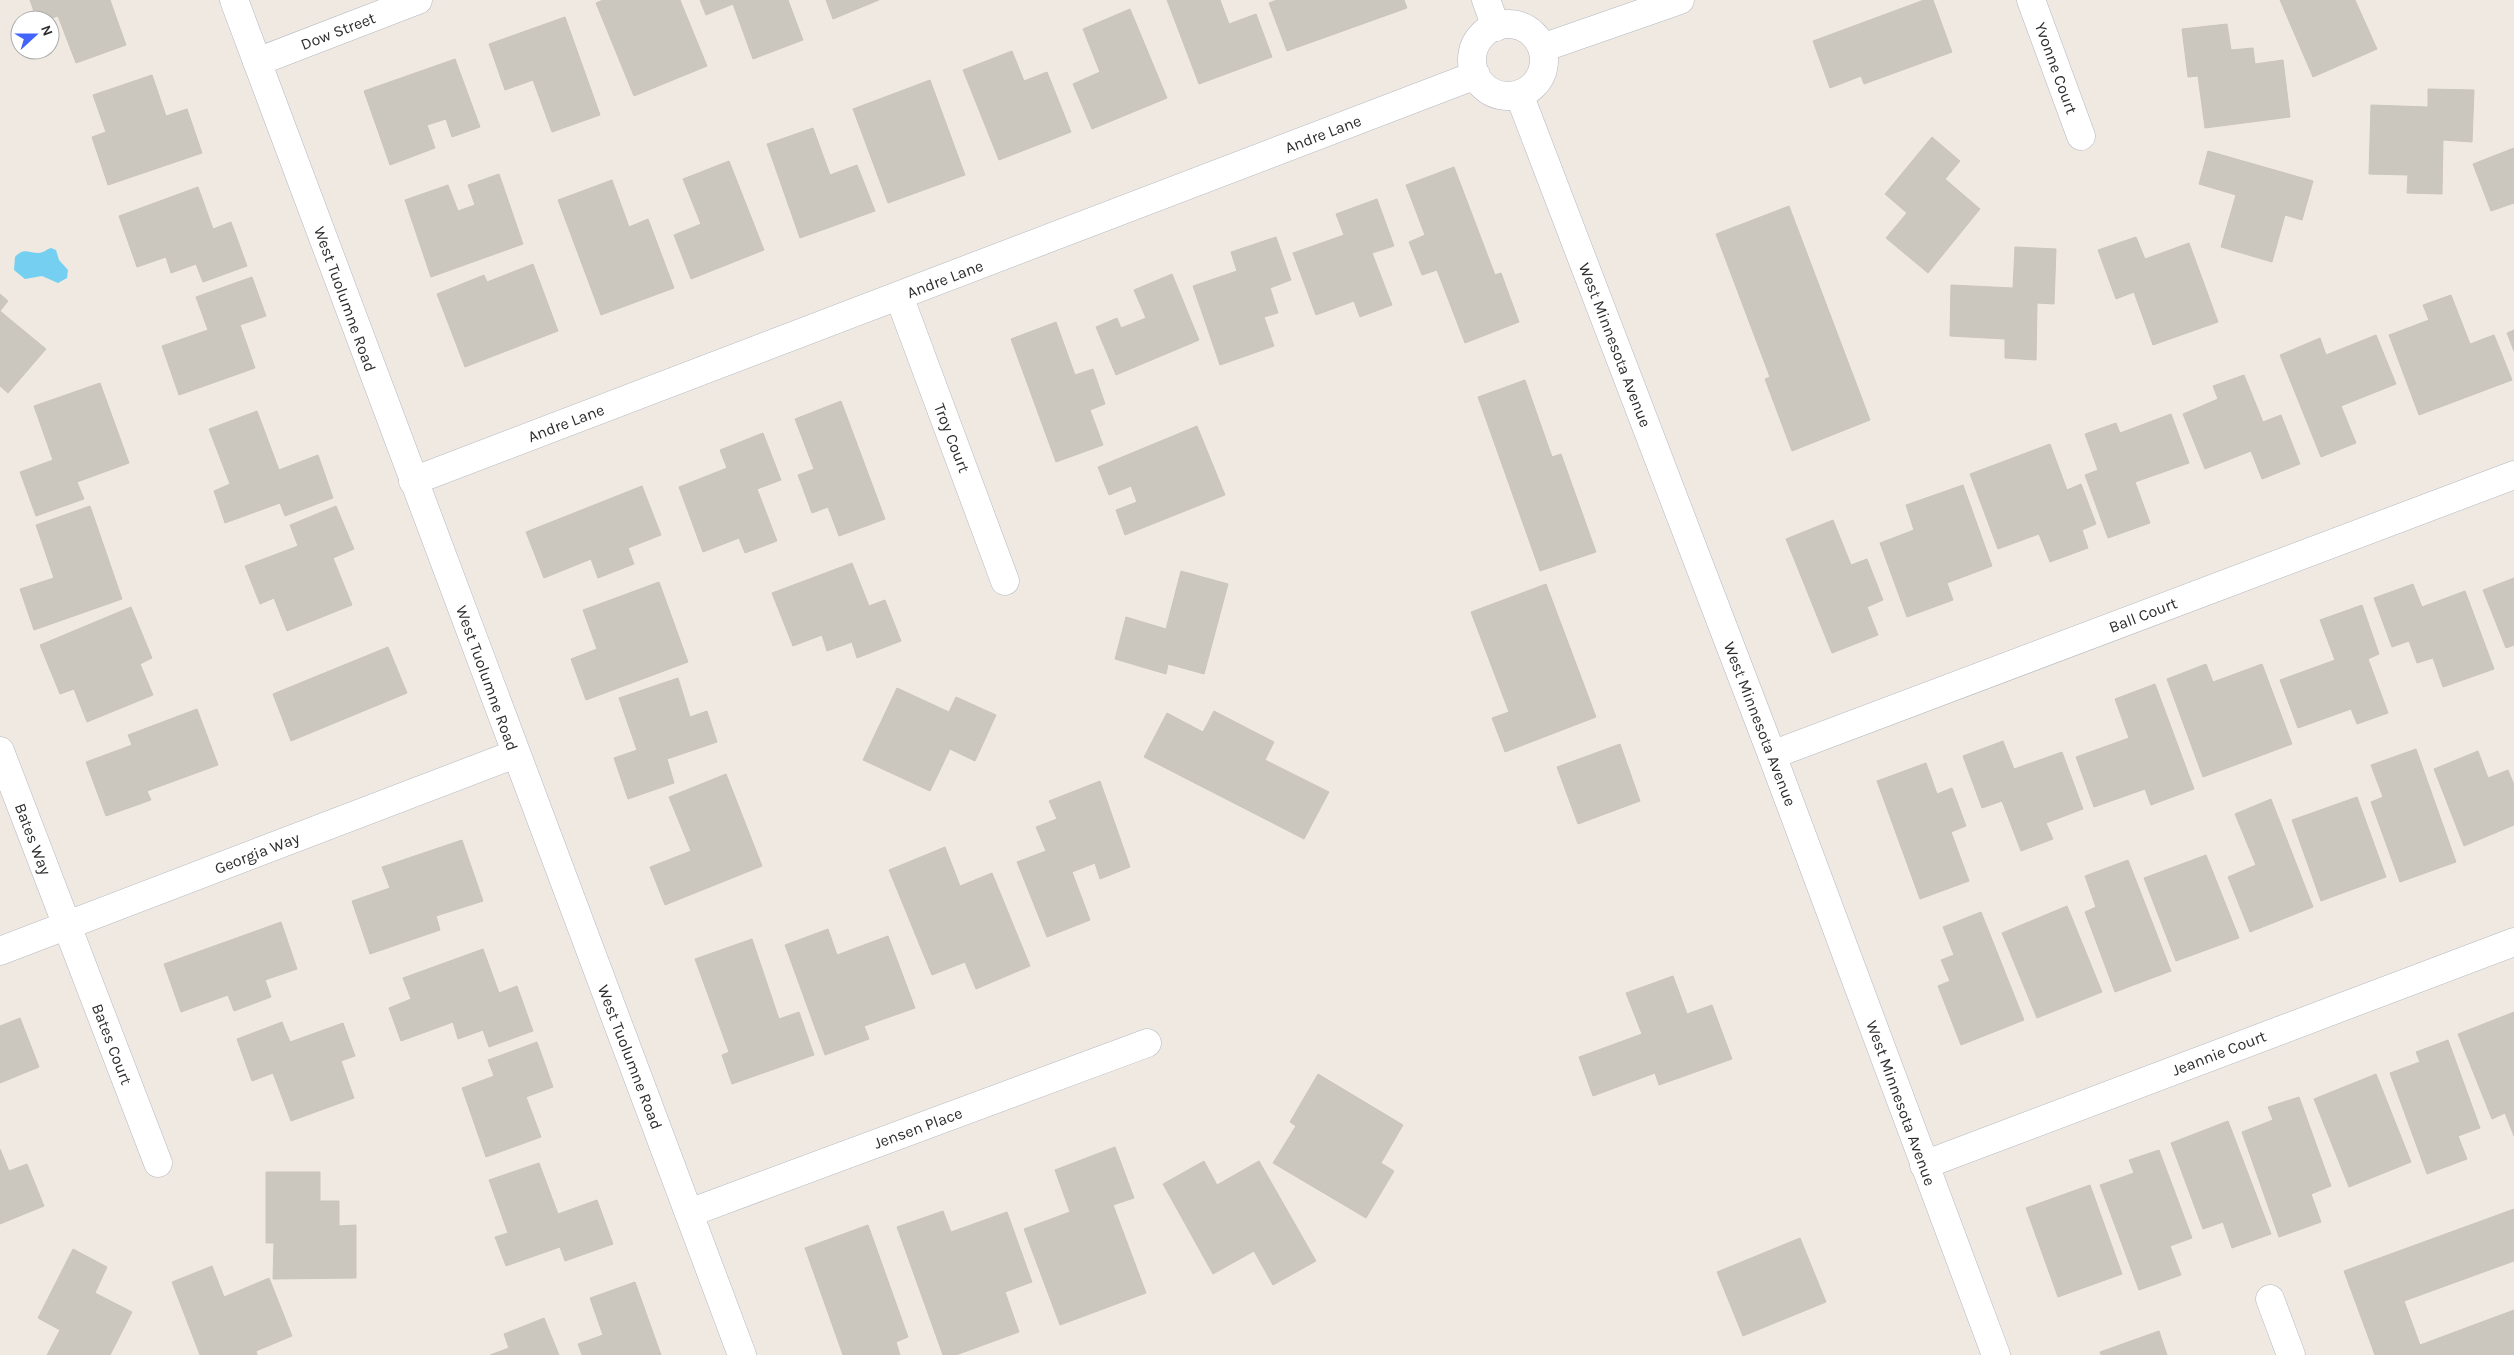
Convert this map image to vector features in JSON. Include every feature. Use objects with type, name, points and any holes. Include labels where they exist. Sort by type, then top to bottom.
[{"type":"street","name":"West Tuolumne Road","points":[[234,0],[413,482],[742,1355]]},
{"type":"street","name":"Dow Street","points":[[257,62],[418,0]]},
{"type":"street","points":[[1486,0],[1496,27]]},
{"type":"street","points":[[1542,48],[1680,0]]},
{"type":"street","name":"Yvonne Court","points":[[2031,0],[2081,136]]},
{"type":"street","points":[[1518,26],[1529,31],[1542,48],[1544,60],[1538,81],[1519,94],[1498,95],[1481,84],[1476,75],[1473,52],[1486,32],[1496,27],[1518,26]]},
{"type":"street","name":"Andre Lane","points":[[413,482],[1476,75]]},
{"type":"street","name":"West Minnesota Avenue","points":[[1519,94],[1772,755],[1996,1355]]},
{"type":"street","name":"Troy Court","points":[[899,296],[1006,581]]},
{"type":"street","name":"Ball Court","points":[[1772,755],[2514,475]]},
{"type":"street","name":"Bates Way","points":[[0,751],[67,926]]},
{"type":"street","name":"Georgia Way","points":[[0,951],[515,754]]},
{"type":"street","name":"Bates Court","points":[[67,926],[158,1163]]},
{"type":"street","name":"Jeannie Court","points":[[1924,1165],[2514,942]]},
{"type":"street","name":"Jensen Place","points":[[689,1213],[1147,1043]]},
{"type":"street","points":[[2270,1299],[2291,1355]]},
{"type":"water","points":[[51,248],[56,250],[59,260],[68,270],[67,278],[58,283],[42,276],[25,279],[14,270],[15,257],[21,252],[40,253]]},
{"type":"building","points":[[30,0],[110,0],[126,45],[76,63],[60,21],[60,10],[34,10]]},
{"type":"building","points":[[603,0],[680,0],[707,66],[634,96],[596,3]]},
{"type":"building","points":[[700,0],[788,0],[803,40],[753,59],[733,4],[706,15]]},
{"type":"building","points":[[826,0],[879,0],[833,19]]},
{"type":"building","points":[[1167,0],[1220,0],[1229,24],[1256,14],[1272,57],[1199,84]]},
{"type":"building","points":[[1277,0],[1404,0],[1407,8],[1287,51],[1269,3]]},
{"type":"building","points":[[1924,0],[1933,0],[1952,52],[1864,84],[1861,76],[1830,88],[1813,41]]},
{"type":"building","points":[[2280,0],[2355,0],[2377,49],[2313,77]]},
{"type":"building","points":[[1130,9],[1167,98],[1092,129],[1073,84],[1100,72],[1083,29]]},
{"type":"building","points":[[565,17],[600,115],[552,132],[533,80],[505,90],[489,44]]},
{"type":"building","points":[[2227,24],[2231,50],[2253,48],[2255,64],[2283,60],[2290,117],[2205,128],[2198,76],[2188,77],[2182,29]]},
{"type":"building","points":[[1012,51],[1024,81],[1047,72],[1071,132],[999,160],[963,70]]},
{"type":"building","points":[[455,59],[480,127],[452,137],[446,119],[427,125],[435,148],[390,165],[364,91]]},
{"type":"building","points":[[152,75],[166,116],[187,109],[202,153],[108,185],[92,137],[106,132],[93,95]]},
{"type":"building","points":[[930,80],[965,175],[888,203],[853,109]]},
{"type":"building","points":[[2428,89],[2474,90],[2472,142],[2443,140],[2442,194],[2407,193],[2408,175],[2369,174],[2371,105],[2428,107]]},
{"type":"building","points":[[813,128],[830,175],[857,165],[875,211],[800,238],[767,144]]},
{"type":"building","points":[[1932,137],[1960,161],[1945,179],[1980,209],[1928,273],[1886,238],[1907,213],[1885,194]]},
{"type":"building","points":[[2514,148],[2514,203],[2491,211],[2473,164]]},
{"type":"building","points":[[2208,151],[2313,181],[2302,220],[2285,215],[2272,262],[2221,247],[2236,195],[2199,184]]},
{"type":"building","points":[[729,161],[764,250],[691,279],[674,235],[701,224],[683,179]]},
{"type":"building","points":[[1454,167],[1495,275],[1501,273],[1519,322],[1465,343],[1437,270],[1422,275],[1409,242],[1425,235],[1406,185]]},
{"type":"building","points":[[499,174],[523,244],[431,277],[405,200],[448,185],[458,211],[475,205],[468,185]]},
{"type":"building","points":[[612,180],[629,227],[648,219],[674,288],[601,315],[558,200]]},
{"type":"building","points":[[198,187],[213,229],[231,222],[247,266],[203,282],[196,264],[171,273],[166,257],[137,267],[119,216]]},
{"type":"building","points":[[1377,199],[1394,246],[1372,253],[1392,305],[1360,317],[1354,301],[1316,315],[1293,253],[1344,235],[1336,214]]},
{"type":"building","points":[[1789,206],[1870,420],[1792,451],[1765,379],[1770,377],[1716,234]]},
{"type":"building","points":[[1276,237],[1291,280],[1270,288],[1278,313],[1264,317],[1274,346],[1220,365],[1193,286],[1237,271],[1231,252]]},
{"type":"building","points":[[2136,237],[2145,259],[2189,243],[2218,322],[2153,345],[2134,292],[2116,299],[2098,250]]},
{"type":"building","points":[[2015,247],[2056,249],[2054,304],[2037,303],[2036,360],[2005,358],[2005,339],[1950,336],[1951,285],[2013,288]]},
{"type":"building","points":[[533,264],[558,331],[465,367],[437,294],[484,275],[487,282]]},
{"type":"building","points":[[1172,274],[1199,340],[1116,375],[1096,327],[1117,318],[1121,328],[1146,318],[1134,290]]},
{"type":"building","points":[[252,277],[266,316],[240,325],[255,368],[179,395],[162,346],[208,330],[196,297]]},
{"type":"building","points":[[0,294],[8,301],[0,311]]},
{"type":"building","points":[[2451,295],[2470,344],[2494,335],[2512,380],[2419,415],[2389,335],[2429,320],[2423,305]]},
{"type":"building","points":[[0,311],[46,349],[8,393],[0,386]]},
{"type":"building","points":[[1056,322],[1075,375],[1093,369],[1105,404],[1090,410],[1103,445],[1056,462],[1011,339]]},
{"type":"building","points":[[2514,330],[2514,351],[2507,333]]},
{"type":"building","points":[[2376,335],[2396,384],[2341,406],[2356,443],[2321,457],[2280,355],[2320,338],[2326,355]]},
{"type":"building","points":[[2244,375],[2263,422],[2281,415],[2300,464],[2262,479],[2251,451],[2205,469],[2183,414],[2218,399],[2213,386]]},
{"type":"building","points":[[1525,380],[1552,457],[1561,454],[1596,552],[1540,571],[1478,397]]},
{"type":"building","points":[[100,383],[129,463],[77,482],[84,499],[36,516],[20,472],[53,460],[34,406]]},
{"type":"building","points":[[841,401],[885,519],[839,536],[828,507],[812,513],[798,475],[814,469],[795,419]]},
{"type":"building","points":[[257,411],[279,470],[318,455],[333,498],[285,516],[280,503],[225,523],[214,491],[230,484],[209,429]]},
{"type":"building","points":[[2171,414],[2189,463],[2135,482],[2150,523],[2108,538],[2085,475],[2098,470],[2085,434],[2116,423],[2120,433]]},
{"type":"building","points":[[1197,426],[1225,495],[1125,535],[1116,510],[1137,502],[1131,486],[1109,495],[1098,467]]},
{"type":"building","points":[[763,433],[781,480],[757,489],[777,541],[745,553],[739,538],[703,552],[679,487],[727,468],[720,450]]},
{"type":"building","points":[[2050,444],[2067,490],[2081,484],[2096,524],[2082,530],[2088,548],[2050,562],[2039,534],[1998,549],[1970,474]]},
{"type":"building","points":[[1963,485],[1992,566],[1947,583],[1953,600],[1907,617],[1880,543],[1914,530],[1906,505]]},
{"type":"building","points":[[642,486],[661,535],[628,548],[634,564],[598,578],[591,559],[544,578],[526,532]]},
{"type":"building","points":[[90,506],[122,599],[34,630],[20,589],[54,578],[36,525]]},
{"type":"building","points":[[336,506],[354,549],[333,558],[352,605],[287,631],[274,598],[260,604],[245,566],[298,546],[290,525]]},
{"type":"building","points":[[1833,520],[1851,565],[1867,559],[1883,600],[1867,607],[1878,635],[1832,653],[1786,539]]},
{"type":"building","points":[[852,563],[869,606],[885,600],[901,641],[857,658],[852,642],[827,651],[822,635],[793,646],[772,593]]},
{"type":"building","points":[[1181,571],[1228,584],[1204,674],[1168,664],[1166,674],[1115,659],[1126,617],[1166,629]]},
{"type":"building","points":[[2514,578],[2514,645],[2506,648],[2483,590]]},
{"type":"building","points":[[659,582],[688,662],[586,700],[571,659],[597,649],[583,610]]},
{"type":"building","points":[[1546,584],[1596,717],[1505,752],[1492,718],[1509,712],[1471,612]]},
{"type":"building","points":[[2413,584],[2422,607],[2465,591],[2494,669],[2443,687],[2433,658],[2417,663],[2409,641],[2392,647],[2374,598]]},
{"type":"building","points":[[2362,605],[2379,654],[2368,659],[2388,713],[2357,724],[2351,709],[2298,728],[2280,680],[2335,660],[2320,620]]},
{"type":"building","points":[[131,607],[152,658],[140,664],[153,695],[87,722],[74,689],[60,694],[40,645]]},
{"type":"building","points":[[388,647],[407,693],[291,741],[273,694]]},
{"type":"building","points":[[2206,664],[2213,682],[2262,664],[2292,744],[2203,777],[2167,679]]},
{"type":"building","points":[[678,678],[690,717],[707,711],[717,742],[667,759],[674,783],[628,799],[614,758],[637,750],[619,698]]},
{"type":"building","points":[[2155,684],[2194,789],[2151,805],[2145,789],[2094,807],[2076,757],[2129,738],[2115,699]]},
{"type":"building","points":[[897,688],[949,712],[956,697],[996,715],[975,761],[950,749],[930,791],[863,760]]},
{"type":"building","points":[[197,709],[218,765],[147,791],[151,800],[106,816],[86,762],[132,745],[128,735]]},
{"type":"building","points":[[1214,711],[1274,742],[1265,760],[1329,792],[1304,839],[1144,757],[1167,713],[1203,732]]},
{"type":"building","points":[[2003,741],[2014,769],[2062,752],[2083,809],[2046,823],[2053,839],[2021,851],[2002,801],[1982,808],[1963,756]]},
{"type":"building","points":[[1620,744],[1640,801],[1578,824],[1557,767]]},
{"type":"building","points":[[2416,749],[2456,862],[2400,882],[2371,802],[2383,797],[2371,765]]},
{"type":"building","points":[[2478,751],[2488,778],[2508,770],[2514,785],[2514,825],[2464,846],[2434,769]]},
{"type":"building","points":[[1926,763],[1937,794],[1952,788],[1966,826],[1951,832],[1969,881],[1920,899],[1877,781]]},
{"type":"building","points":[[726,774],[762,866],[665,905],[650,867],[691,851],[669,797]]},
{"type":"building","points":[[1100,781],[1130,867],[1100,879],[1095,863],[1072,872],[1090,920],[1047,937],[1017,862],[1046,851],[1036,827],[1057,819],[1049,801]]},
{"type":"building","points":[[2357,797],[2386,877],[2321,901],[2292,820]]},
{"type":"building","points":[[2271,799],[2313,907],[2250,932],[2228,877],[2256,865],[2235,814]]},
{"type":"building","points":[[462,840],[483,901],[436,916],[440,930],[370,954],[352,901],[390,888],[382,867]]},
{"type":"building","points":[[945,847],[960,886],[992,873],[1030,966],[976,989],[965,962],[932,975],[889,870]]},
{"type":"building","points":[[2206,855],[2239,938],[2176,961],[2144,878]]},
{"type":"building","points":[[2128,860],[2171,971],[2115,992],[2085,912],[2096,907],[2085,876]]},
{"type":"building","points":[[2067,906],[2102,992],[2037,1018],[2002,933]]},
{"type":"building","points":[[1981,912],[2024,1020],[1961,1045],[1938,986],[1950,981],[1941,960],[1954,955],[1943,927]]},
{"type":"building","points":[[281,922],[297,969],[265,980],[271,997],[234,1011],[228,995],[181,1012],[164,964]]},
{"type":"building","points":[[828,929],[837,955],[888,936],[915,1008],[864,1026],[869,1039],[825,1055],[785,945]]},
{"type":"building","points":[[752,939],[779,1019],[799,1012],[814,1055],[732,1084],[722,1055],[729,1052],[695,959]]},
{"type":"building","points":[[483,949],[499,993],[517,986],[533,1031],[489,1047],[483,1030],[458,1039],[453,1022],[401,1041],[389,1008],[411,999],[403,978]]},
{"type":"building","points":[[1673,976],[1687,1014],[1712,1005],[1732,1059],[1659,1085],[1655,1073],[1593,1096],[1579,1057],[1642,1034],[1626,993]]},
{"type":"building","points":[[2514,1012],[2514,1136],[2505,1113],[2492,1119],[2458,1034]]},
{"type":"building","points":[[20,1018],[39,1067],[0,1083],[0,1026]]},
{"type":"building","points":[[282,1022],[290,1042],[343,1023],[355,1056],[341,1061],[354,1098],[291,1121],[273,1073],[252,1081],[237,1039]]},
{"type":"building","points":[[2448,1040],[2480,1128],[2458,1136],[2467,1159],[2427,1174],[2390,1073],[2420,1062],[2416,1052]]},
{"type":"building","points":[[537,1042],[553,1087],[526,1097],[541,1137],[486,1157],[462,1088],[494,1076],[488,1060]]},
{"type":"building","points":[[1318,1074],[1403,1125],[1381,1163],[1394,1171],[1366,1218],[1273,1163],[1296,1126],[1290,1122]]},
{"type":"building","points":[[2376,1074],[2411,1162],[2349,1187],[2314,1099]]},
{"type":"building","points":[[2299,1097],[2331,1186],[2311,1194],[2321,1222],[2279,1237],[2242,1132],[2273,1120],[2268,1107]]},
{"type":"building","points":[[2228,1121],[2271,1234],[2232,1248],[2223,1222],[2203,1229],[2171,1143]]},
{"type":"building","points":[[1115,1147],[1134,1198],[1113,1205],[1146,1293],[1060,1325],[1024,1229],[1070,1212],[1055,1170]]},
{"type":"building","points":[[0,1149],[9,1171],[27,1164],[44,1206],[0,1224]]},
{"type":"building","points":[[2159,1150],[2192,1238],[2170,1246],[2181,1275],[2139,1290],[2100,1185],[2134,1173],[2129,1160]]},
{"type":"building","points":[[1204,1161],[1217,1185],[1259,1161],[1316,1261],[1273,1285],[1254,1251],[1213,1274],[1163,1184]]},
{"type":"building","points":[[539,1163],[558,1214],[597,1200],[613,1244],[565,1261],[560,1247],[506,1266],[495,1237],[508,1233],[489,1180]]},
{"type":"building","points":[[266,1172],[320,1172],[320,1201],[339,1201],[339,1226],[356,1225],[356,1278],[273,1279],[274,1243],[266,1243]]},
{"type":"building","points":[[2090,1185],[2122,1274],[2058,1297],[2026,1208]]},
{"type":"building","points":[[2514,1209],[2514,1261],[2404,1301],[2420,1345],[2514,1310],[2514,1355],[2375,1355],[2344,1271]]},
{"type":"building","points":[[943,1211],[951,1232],[1007,1212],[1032,1282],[1005,1292],[1019,1332],[956,1355],[943,1355],[897,1227]]},
{"type":"building","points":[[868,1225],[908,1337],[896,1342],[900,1355],[843,1355],[805,1248]]},
{"type":"building","points":[[1800,1238],[1826,1302],[1743,1336],[1717,1272]]},
{"type":"building","points":[[73,1249],[107,1267],[95,1293],[132,1312],[110,1355],[47,1355],[60,1330],[38,1318]]},
{"type":"building","points":[[212,1266],[224,1297],[269,1278],[292,1336],[256,1351],[257,1355],[200,1355],[172,1282]]},
{"type":"building","points":[[635,1282],[661,1355],[582,1355],[578,1344],[603,1335],[590,1298]]},
{"type":"building","points":[[544,1318],[559,1355],[490,1355],[509,1348],[504,1334]]},
{"type":"building","points":[[2159,1331],[2167,1355],[2101,1355],[2100,1352]]}]
